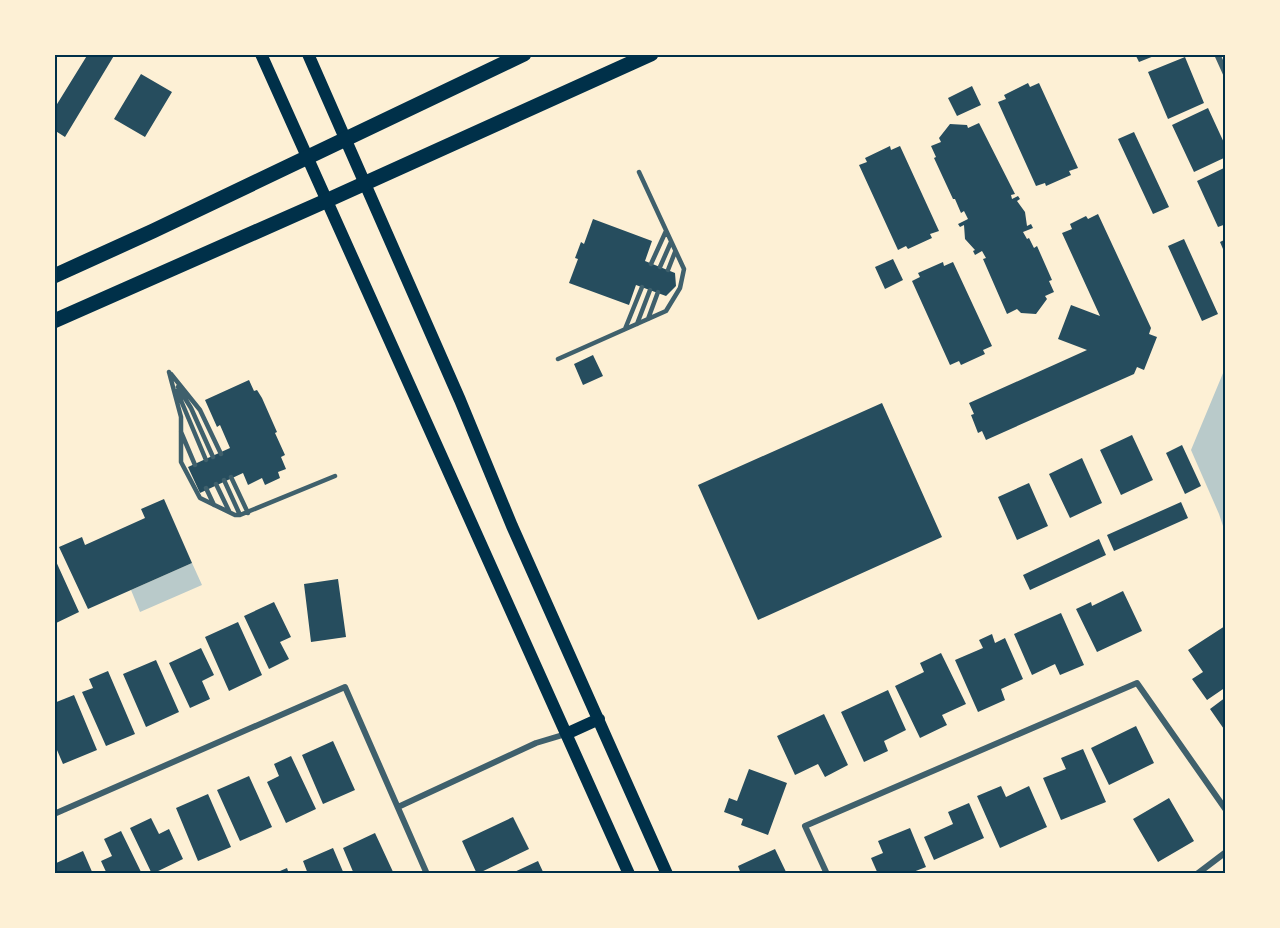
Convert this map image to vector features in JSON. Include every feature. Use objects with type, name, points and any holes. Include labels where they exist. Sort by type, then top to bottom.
[{"type":"main road","points":[[261,54],[629,874]]},
{"type":"main road","points":[[308,54],[460,400],[512,526],[667,874]]},
{"type":"main road","points":[[54,276],[524,54]]},
{"type":"main road","points":[[54,321],[651,54]]},
{"type":"main road","points":[[566,734],[599,719]]},
{"type":"street","points":[[1217,54],[1226,74]]},
{"type":"street","points":[[827,874],[805,826],[1137,683],[1226,810]]},
{"type":"street","points":[[54,814],[345,687],[427,874]]},
{"type":"street","points":[[398,807],[536,743],[566,734]]},
{"type":"street","points":[[1197,874],[1226,852]]},
{"type":"lane","points":[[558,359],[666,311],[680,288],[684,269],[639,172]]},
{"type":"lane","points":[[651,264],[666,231]]},
{"type":"lane","points":[[660,267],[671,242]]},
{"type":"lane","points":[[668,270],[675,252]]},
{"type":"lane","points":[[626,329],[642,287]]},
{"type":"lane","points":[[637,324],[650,290]]},
{"type":"lane","points":[[648,319],[658,292]]},
{"type":"lane","points":[[169,372],[181,417],[181,462],[200,498],[240,515],[335,476]]},
{"type":"lane","points":[[169,372],[200,410],[221,453]]},
{"type":"lane","points":[[169,372],[191,408],[213,457]]},
{"type":"lane","points":[[169,372],[206,460]]},
{"type":"lane","points":[[180,430],[195,465]]},
{"type":"lane","points":[[231,477],[248,513]]},
{"type":"lane","points":[[224,480],[240,515]]},
{"type":"lane","points":[[216,484],[230,512]]},
{"type":"lane","points":[[206,488],[214,505]]},
{"type":"shaded area","points":[[1226,366],[1226,535],[1191,450]]},
{"type":"shaded area","points":[[192,563],[202,585],[140,612],[131,590]]},
{"type":"building","points":[[88,54],[115,54],[65,137],[54,130],[54,109]]},
{"type":"building","points":[[1135,54],[1159,54],[1139,62]]},
{"type":"building","points":[[1185,57],[1204,103],[1168,119],[1148,72]]},
{"type":"building","points":[[141,74],[172,92],[145,137],[114,119]]},
{"type":"building","points":[[1028,83],[1030,87],[1039,83],[1078,168],[1069,171],[1071,175],[1046,186],[1045,183],[1036,186],[998,102],[1006,99],[1004,95]]},
{"type":"building","points":[[972,86],[981,105],[957,116],[948,98]]},
{"type":"building","points":[[1208,108],[1226,147],[1226,157],[1194,172],[1172,125]]},
{"type":"building","points":[[979,123],[1015,194],[1011,195],[1012,199],[1018,196],[1020,199],[1017,201],[1025,212],[1027,226],[1031,224],[1033,228],[1023,232],[1034,248],[1037,246],[1052,280],[1049,281],[1054,292],[1045,296],[1047,299],[1036,314],[1021,313],[1017,309],[1007,314],[983,259],[986,258],[982,251],[975,255],[973,251],[975,250],[965,239],[964,225],[960,227],[958,224],[968,219],[964,211],[961,213],[953,199],[934,158],[936,157],[931,146],[941,142],[939,138],[950,124],[967,125],[968,128]]},
{"type":"building","points":[[1134,132],[1169,207],[1153,214],[1118,139]]},
{"type":"building","points":[[890,146],[891,150],[900,146],[939,231],[930,234],[932,238],[908,249],[906,246],[898,250],[859,165],[867,162],[865,158]]},
{"type":"building","points":[[1226,167],[1226,224],[1218,227],[1197,181]]},
{"type":"building","points":[[1098,214],[1151,328],[1149,334],[1157,337],[1144,370],[1137,367],[1134,374],[986,440],[982,431],[978,433],[969,403],[1087,350],[1058,339],[1071,305],[1100,316],[1062,233],[1072,229],[1070,224],[1086,216],[1088,219]]},
{"type":"building","points":[[593,219],[652,241],[645,261],[675,273],[676,286],[666,296],[636,285],[629,305],[569,283],[578,259],[575,258],[581,242],[584,244]]},
{"type":"building","points":[[1184,239],[1218,314],[1202,321],[1168,246]]},
{"type":"building","points":[[1226,239],[1226,256],[1220,242]]},
{"type":"building","points":[[893,259],[903,280],[885,289],[875,267]]},
{"type":"building","points":[[943,262],[944,266],[953,262],[992,346],[983,350],[985,354],[961,365],[959,361],[950,365],[912,281],[920,277],[918,273]]},
{"type":"building","points":[[593,355],[603,376],[583,385],[574,364]]},
{"type":"building","points":[[249,380],[254,391],[257,390],[262,398],[277,432],[275,433],[285,455],[281,457],[286,469],[278,472],[280,478],[265,485],[262,478],[248,485],[243,473],[200,493],[188,467],[230,448],[220,425],[217,427],[205,400]]},
{"type":"building","points":[[882,403],[942,537],[758,620],[698,485]]},
{"type":"building","points":[[1132,435],[1153,480],[1121,495],[1100,450]]},
{"type":"building","points":[[1182,445],[1201,486],[1185,494],[1166,453]]},
{"type":"building","points":[[1082,458],[1102,503],[1070,518],[1049,474]]},
{"type":"building","points":[[1029,483],[1048,526],[1017,540],[998,497]]},
{"type":"building","points":[[164,499],[192,563],[88,609],[59,547],[82,537],[85,545],[145,518],[141,509]]},
{"type":"building","points":[[1181,502],[1188,518],[1114,551],[1107,535]]},
{"type":"building","points":[[1099,539],[1106,555],[1030,590],[1023,575]]},
{"type":"building","points":[[54,557],[79,612],[54,624]]},
{"type":"building","points":[[338,579],[346,637],[311,642],[304,584]]},
{"type":"building","points":[[1123,591],[1142,631],[1097,652],[1076,609],[1091,602],[1092,606]]},
{"type":"building","points":[[274,602],[291,637],[280,642],[289,659],[269,669],[244,616]]},
{"type":"building","points":[[1061,613],[1084,665],[1060,675],[1055,664],[1032,675],[1014,634]]},
{"type":"building","points":[[238,622],[262,675],[229,691],[205,637]]},
{"type":"building","points":[[1225,626],[1226,687],[1207,700],[1192,679],[1203,672],[1188,650]]},
{"type":"building","points":[[992,634],[995,643],[1005,638],[1023,679],[1001,689],[1005,700],[978,712],[955,660],[983,648],[979,640]]},
{"type":"building","points":[[201,648],[214,675],[202,681],[210,699],[190,708],[169,663]]},
{"type":"building","points":[[941,653],[966,704],[942,715],[947,725],[920,738],[895,686],[924,672],[920,663]]},
{"type":"building","points":[[156,660],[179,712],[146,727],[123,674]]},
{"type":"building","points":[[108,671],[135,734],[106,746],[82,692],[93,688],[89,679]]},
{"type":"building","points":[[888,690],[906,730],[884,741],[888,751],[864,762],[841,712]]},
{"type":"building","points":[[74,695],[97,750],[63,764],[54,743],[54,703]]},
{"type":"building","points":[[1226,697],[1226,732],[1210,709]]},
{"type":"building","points":[[824,714],[848,765],[825,777],[818,764],[795,775],[777,736]]},
{"type":"building","points":[[1136,726],[1154,763],[1109,785],[1091,748]]},
{"type":"building","points":[[333,741],[355,790],[323,804],[302,755]]},
{"type":"building","points":[[1083,749],[1106,802],[1061,820],[1043,778],[1066,769],[1061,758]]},
{"type":"building","points":[[291,756],[316,809],[286,823],[267,782],[279,776],[274,764]]},
{"type":"building","points":[[749,769],[787,783],[768,835],[741,825],[743,819],[724,812],[729,798],[737,801]]},
{"type":"building","points":[[249,776],[272,827],[240,841],[217,790]]},
{"type":"building","points":[[1001,786],[1006,797],[1029,786],[1047,827],[1000,848],[977,796]]},
{"type":"building","points":[[208,794],[231,847],[198,861],[176,808]]},
{"type":"building","points":[[1169,798],[1194,841],[1158,862],[1133,819]]},
{"type":"building","points":[[969,803],[984,838],[934,860],[924,837],[953,824],[948,812]]},
{"type":"building","points":[[513,817],[529,849],[477,874],[462,841]]},
{"type":"building","points":[[151,818],[159,834],[169,829],[183,859],[152,874],[130,828]]},
{"type":"building","points":[[910,828],[926,867],[908,874],[878,874],[871,858],[883,853],[878,841]]},
{"type":"building","points":[[121,831],[142,874],[107,874],[101,861],[112,856],[104,839]]},
{"type":"building","points":[[375,833],[394,874],[354,874],[343,848]]},
{"type":"building","points":[[333,848],[344,874],[308,874],[303,861]]},
{"type":"building","points":[[775,849],[787,874],[741,874],[738,866]]},
{"type":"building","points":[[83,851],[93,874],[54,874],[54,864]]},
{"type":"building","points":[[538,861],[544,874],[510,874]]},
{"type":"building","points":[[287,868],[289,874],[273,874]]}]
